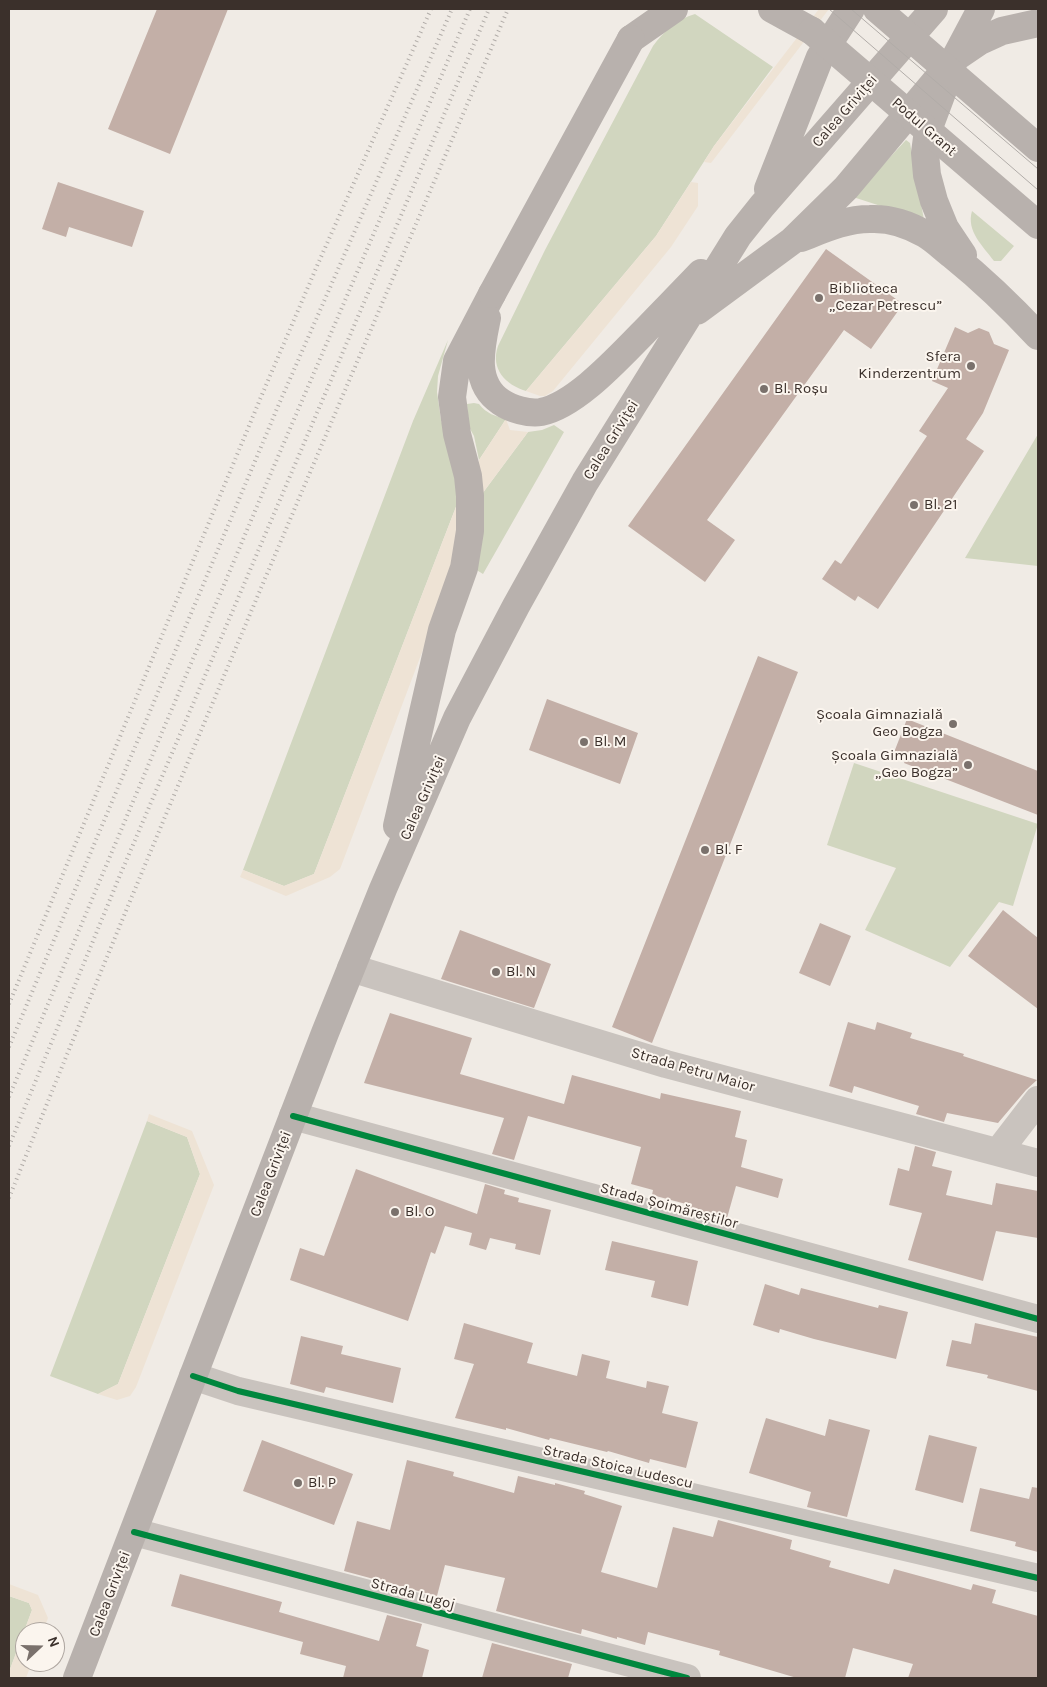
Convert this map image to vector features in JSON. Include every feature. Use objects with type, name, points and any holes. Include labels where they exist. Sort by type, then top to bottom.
[{"type":"main road","points":[[383,889],[442,630],[464,568],[468,548],[470,496],[468,476],[454,419],[452,397],[456,361],[631,39],[640,9]]},
{"type":"main road","points":[[631,39],[674,9]]},
{"type":"main road","points":[[772,9],[812,31]]},
{"type":"main road","name":"Podul Grant","points":[[788,9],[1038,224]]},
{"type":"main road","points":[[762,206],[820,57],[851,9]]},
{"type":"main road","points":[[877,9],[1038,148]]},
{"type":"main road","name":"Calea Griviței","points":[[77,1678],[351,968],[457,718],[516,606],[585,482],[738,236],[934,9]]},
{"type":"main road","points":[[974,273],[945,228],[934,201],[927,175],[926,160],[928,130],[955,58],[981,9]]},
{"type":"main road","points":[[686,320],[792,241],[846,188],[955,58],[980,41],[1002,31],[1038,23]]},
{"type":"main road","points":[[792,241],[844,222],[870,218],[892,220],[926,235],[974,273],[996,292],[1038,336]]},
{"type":"main road","points":[[492,294],[480,359],[484,382],[493,396],[506,405],[530,412],[543,411],[571,397],[603,373],[738,236]]},
{"type":"street","name":"Strada Petru Maior","points":[[351,968],[666,1064],[1038,1163]]},
{"type":"street","points":[[998,1152],[1038,1100]]},
{"type":"street","name":"Strada Șoimăreștilor","points":[[293,1116],[1038,1319]]},
{"type":"street","name":"Strada Stoica Ludescu","points":[[193,1376],[238,1391],[1038,1578]]},
{"type":"street","name":"Strada Lugoj","points":[[134,1532],[687,1678]]},
{"type":"green space","points":[[695,14],[773,67],[714,146],[656,236],[526,391],[512,385],[498,369],[496,354],[498,346],[545,250],[653,46],[671,26]]},
{"type":"green space","points":[[906,140],[910,143],[924,220],[853,197]]},
{"type":"green space","points":[[972,211],[1014,246],[1001,261],[994,261],[973,232],[971,225]]},
{"type":"green space","points":[[448,340],[438,376],[437,392],[441,420],[448,443],[459,499],[314,874],[284,886],[243,870],[413,421]]},
{"type":"green space","points":[[467,404],[479,404],[491,414],[506,419],[479,460],[474,436],[469,427]]},
{"type":"green space","points":[[554,425],[564,432],[483,574],[475,569],[482,494],[528,432],[542,430]]},
{"type":"green space","points":[[1038,434],[1038,566],[965,558]]},
{"type":"green space","points":[[854,763],[1038,824],[1013,906],[999,902],[950,967],[865,930],[896,868],[827,845]]},
{"type":"green space","points":[[147,1121],[187,1137],[200,1174],[118,1384],[98,1394],[50,1376]]},
{"type":"green space","points":[[9,1596],[29,1603],[32,1610],[28,1622],[15,1622],[15,1656],[9,1672]]},
{"type":"shaded area","points":[[819,9],[829,9],[711,163],[704,162],[714,146]]},
{"type":"shaded area","points":[[691,182],[698,183],[698,206],[671,247],[553,391],[545,396],[540,396],[526,391],[656,236]]},
{"type":"shaded area","points":[[506,419],[510,430],[528,432],[482,494],[477,471],[479,460]]},
{"type":"shaded area","points":[[459,499],[460,519],[449,581],[340,869],[330,877],[286,896],[240,877],[243,870],[284,886],[314,874]]},
{"type":"shaded area","points":[[149,1114],[192,1131],[214,1185],[136,1387],[130,1396],[117,1400],[98,1394],[118,1384],[200,1174],[187,1137],[147,1121]]},
{"type":"shaded area","points":[[9,1584],[38,1595],[48,1618],[47,1622],[28,1622],[32,1610],[29,1603],[9,1596]]},
{"type":"shaded area","points":[[15,1656],[15,1672],[28,1672],[26,1678],[9,1678],[9,1672]]},
{"type":"building","points":[[157,9],[228,9],[170,154],[108,129]]},
{"type":"building","points":[[58,182],[144,211],[132,247],[69,227],[66,237],[42,229]]},
{"type":"building","name":"Bl. Roșu","points":[[826,249],[903,304],[871,349],[844,330],[707,520],[735,540],[705,582],[628,526]]},
{"type":"building","name":"Bl. 21","points":[[955,327],[968,333],[979,328],[989,332],[994,344],[1009,350],[983,413],[966,439],[984,451],[878,609],[858,596],[855,601],[822,579],[835,560],[841,564],[927,436],[919,431],[948,388],[932,381]]},
{"type":"building","name":"Bl. F","points":[[758,656],[798,672],[652,1043],[612,1027]]},
{"type":"building","name":"Bl. M","points":[[547,699],[638,733],[620,784],[529,750]]},
{"type":"building","name":"Școala Gimnazială „Geo Bogza”","points":[[907,719],[1038,771],[1038,815],[904,763],[906,759],[893,755]]},
{"type":"building","points":[[1003,910],[1038,938],[1038,1009],[968,956]]},
{"type":"building","points":[[820,923],[851,936],[830,986],[799,973]]},
{"type":"building","name":"Bl. N","points":[[460,930],[551,964],[534,1008],[441,979]]},
{"type":"building","points":[[390,1013],[472,1038],[460,1074],[564,1104],[572,1075],[660,1099],[661,1093],[741,1111],[735,1137],[747,1140],[741,1167],[783,1179],[778,1198],[736,1186],[727,1218],[689,1208],[690,1205],[652,1195],[653,1190],[631,1184],[641,1147],[528,1116],[514,1160],[492,1154],[504,1118],[364,1083]]},
{"type":"building","points":[[848,1022],[875,1030],[877,1022],[912,1033],[910,1038],[964,1054],[963,1056],[1037,1080],[998,1123],[947,1113],[944,1122],[916,1114],[919,1106],[854,1086],[852,1093],[829,1086]]},
{"type":"building","points":[[915,1146],[936,1152],[932,1166],[952,1171],[946,1195],[992,1205],[996,1183],[1038,1191],[1038,1238],[996,1231],[983,1281],[908,1260],[922,1213],[889,1205],[898,1168],[909,1171]]},
{"type":"building","points":[[356,1169],[477,1214],[485,1184],[505,1190],[504,1194],[519,1198],[518,1202],[551,1210],[540,1255],[515,1249],[516,1244],[490,1238],[486,1250],[469,1245],[472,1233],[445,1226],[435,1254],[431,1252],[408,1321],[290,1280],[300,1248],[324,1256]]},
{"type":"building","points":[[612,1241],[698,1261],[688,1306],[651,1297],[655,1281],[605,1270]]},
{"type":"building","points":[[765,1284],[799,1295],[801,1288],[878,1308],[879,1305],[908,1312],[896,1359],[780,1329],[779,1333],[753,1325]]},
{"type":"building","points":[[464,1323],[533,1343],[527,1363],[577,1376],[582,1354],[610,1361],[606,1378],[646,1388],[647,1381],[669,1386],[662,1413],[698,1422],[686,1468],[650,1459],[649,1463],[608,1451],[550,1438],[549,1440],[506,1428],[506,1430],[455,1418],[474,1364],[454,1359]]},
{"type":"building","points":[[975,1323],[1038,1337],[1038,1391],[987,1378],[988,1375],[946,1366],[952,1340],[971,1344]]},
{"type":"building","points":[[301,1336],[343,1346],[341,1354],[401,1368],[393,1403],[326,1387],[324,1393],[290,1384]]},
{"type":"building","points":[[766,1418],[825,1436],[829,1419],[870,1430],[847,1517],[807,1507],[811,1492],[749,1473]]},
{"type":"building","points":[[929,1435],[977,1447],[963,1503],[915,1490]]},
{"type":"building","name":"Bl. P","points":[[262,1440],[353,1474],[334,1525],[243,1491]]},
{"type":"building","points":[[407,1460],[454,1472],[453,1476],[514,1493],[518,1476],[585,1491],[584,1494],[622,1506],[601,1572],[657,1588],[673,1527],[713,1537],[718,1520],[792,1540],[790,1549],[831,1561],[829,1567],[889,1584],[894,1569],[971,1590],[973,1584],[996,1590],[992,1603],[1038,1616],[1038,1678],[908,1678],[913,1664],[853,1648],[845,1678],[797,1678],[719,1655],[720,1651],[648,1632],[645,1645],[582,1629],[581,1634],[496,1611],[505,1578],[445,1565],[437,1596],[344,1571],[357,1521],[390,1530]]},
{"type":"building","points":[[1032,1487],[1038,1488],[1038,1552],[1015,1546],[1016,1542],[970,1531],[980,1488],[1029,1499]]},
{"type":"building","points":[[180,1574],[282,1602],[279,1612],[379,1641],[387,1615],[422,1624],[416,1646],[429,1650],[422,1678],[343,1678],[346,1666],[300,1654],[303,1642],[171,1606]]},
{"type":"building","points":[[492,1643],[572,1664],[568,1678],[482,1678]]},
{"type":"tram line","points":[[829,9],[1038,190]]},
{"type":"tram line","points":[[851,9],[1038,169]]},
{"type":"railway","points":[[9,1004],[261,397],[431,9]]},
{"type":"railway","points":[[9,1047],[279,404],[452,9]]},
{"type":"railway","points":[[9,1097],[268,480],[470,9]]},
{"type":"railway","points":[[9,1146],[118,880],[489,9]]},
{"type":"railway","points":[[9,1198],[193,751],[508,9]]},
{"type":"cycle path","points":[[293,1116],[1038,1319]]},
{"type":"cycle path","points":[[193,1376],[238,1391],[1038,1578]]},
{"type":"cycle path","points":[[134,1532],[687,1678]]},
{"type":"place","name":"Biblioteca „Cezar Petrescu”","points":[[819,298]]},
{"type":"place","name":"Sfera Kinderzentrum","points":[[971,366]]},
{"type":"place","name":"Bl. Roșu","points":[[764,389]]},
{"type":"place","name":"Bl. 21","points":[[914,505]]},
{"type":"place","name":"Școala Gimnazială Geo Bogza","points":[[953,724]]},
{"type":"place","name":"Bl. M","points":[[584,742]]},
{"type":"place","name":"Școala Gimnazială „Geo Bogza”","points":[[968,765]]},
{"type":"place","name":"Bl. F","points":[[705,850]]},
{"type":"place","name":"Bl. N","points":[[496,972]]},
{"type":"place","name":"Bl. O","points":[[395,1212]]},
{"type":"place","name":"Bl. P","points":[[298,1483]]}]
